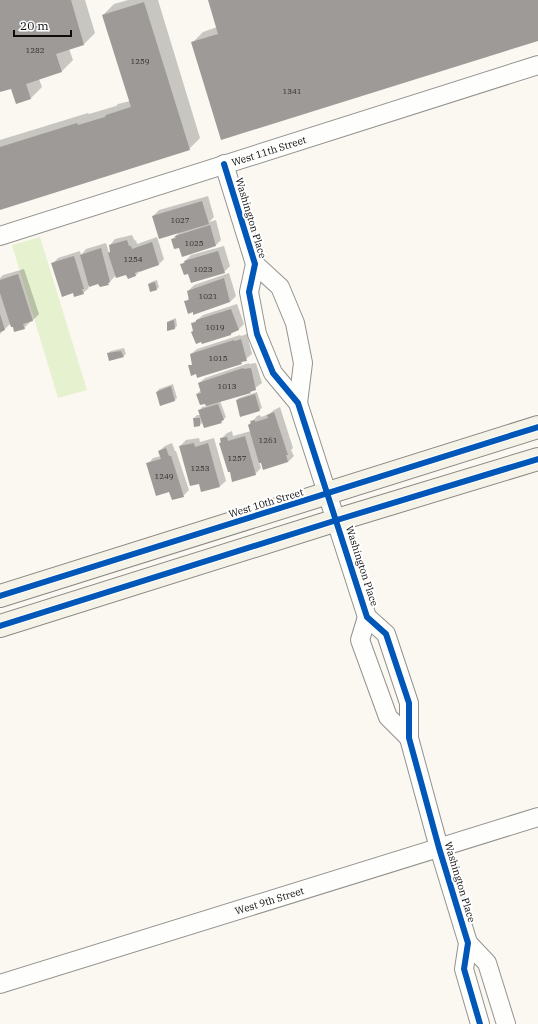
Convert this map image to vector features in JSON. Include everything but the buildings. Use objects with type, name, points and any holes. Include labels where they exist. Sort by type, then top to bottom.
[{"type":"street","name":"West 11th Street","points":[[0,236],[538,65]]},
{"type":"street","name":"Washington Place","points":[[224,164],[255,264],[249,292],[257,334],[273,373],[298,403],[367,617],[386,634],[409,702],[409,738],[439,848],[468,943],[464,969],[480,1024]]},
{"type":"street","name":"Washington Place","points":[[255,264],[280,287],[295,323],[303,363],[298,403]]},
{"type":"street","name":"West 10th Street","points":[[0,596],[538,427]]},
{"type":"street","points":[[0,626],[336,520],[538,459]]},
{"type":"street","points":[[28,587],[37,615]]},
{"type":"street","name":"Washington Place","points":[[367,617],[360,640],[388,717],[409,738]]},
{"type":"street","name":"West 9th Street","points":[[0,984],[538,817]]},
{"type":"street","name":"Washington Place","points":[[468,943],[487,963],[506,1024]]},
{"type":"green space","points":[[40,237],[87,390],[58,398],[12,245]]},
{"type":"cycle path","points":[[224,164],[255,264],[249,292],[257,334],[273,373],[298,403],[367,617],[386,634],[409,703],[409,738],[439,848],[468,943],[464,969],[480,1024]]},
{"type":"cycle path","points":[[0,596],[538,427]]},
{"type":"cycle path","points":[[0,626],[337,520],[538,459]]}]
